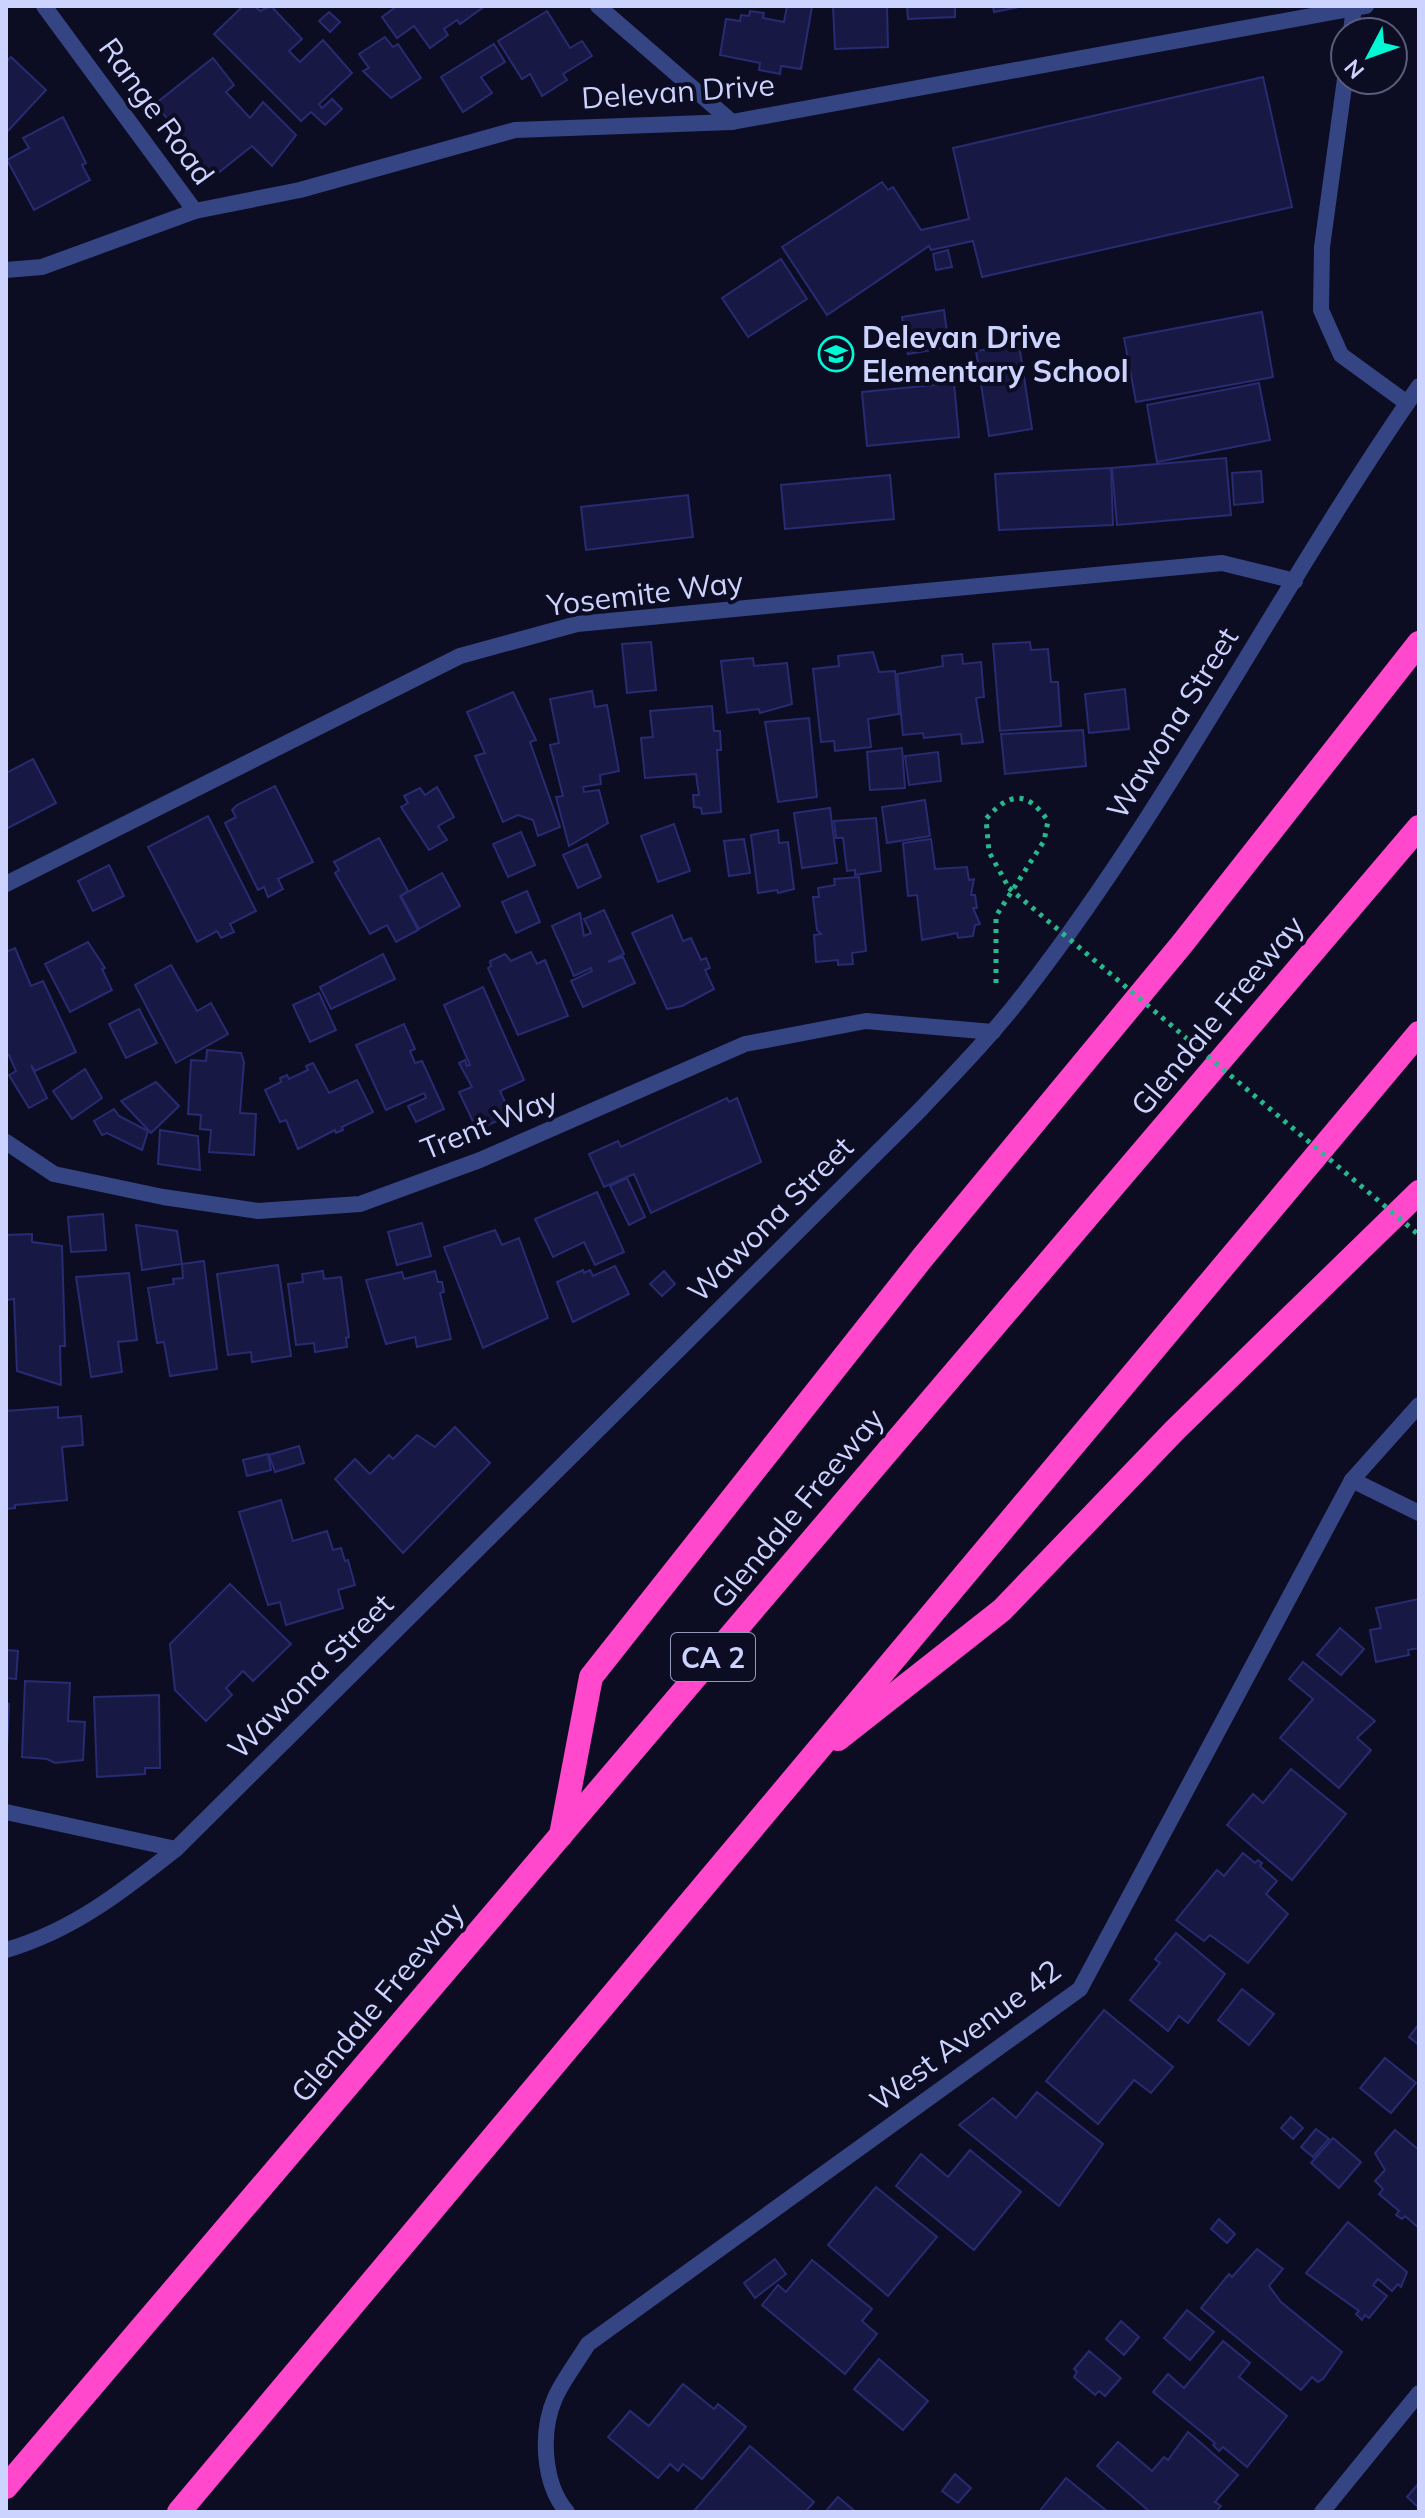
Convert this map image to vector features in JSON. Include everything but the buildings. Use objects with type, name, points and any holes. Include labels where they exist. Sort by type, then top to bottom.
[{"type":"highway","points":[[561,1836],[591,1677],[923,1257],[1192,932],[1419,643]]},
{"type":"highway","name":"Glendale Freeway","points":[[6,2487],[1419,827]]},
{"type":"highway","points":[[179,2512],[1419,1033]]},
{"type":"highway","points":[[799,1770],[1002,1610],[1175,1430],[1419,1192]]},
{"type":"street","name":"Range Road","points":[[44,6],[195,211]]},
{"type":"street","points":[[598,6],[732,122]]},
{"type":"street","name":"Delevan Drive","points":[[6,270],[42,267],[195,211],[300,190],[515,130],[732,122],[1358,7]]},
{"type":"street","points":[[1343,96],[1322,247],[1321,310],[1341,355],[1407,403]]},
{"type":"street","name":"Wawona Street","points":[[6,1950],[45,1939],[114,1898],[176,1849],[921,1109],[993,1032],[1028,989],[1128,845],[1419,386]]},
{"type":"street","name":"Yosemite Way","points":[[6,884],[460,656],[577,624],[1222,563],[1295,581]]},
{"type":"street","name":"Trent Way","points":[[6,1142],[54,1174],[163,1197],[258,1211],[360,1204],[480,1160],[745,1044],[866,1021],[993,1032]]},
{"type":"street","name":"West Avenue 42","points":[[567,2512],[554,2497],[545,2451],[554,2400],[588,2344],[1080,1989],[1352,1480],[1419,1405]]},
{"type":"street","points":[[1352,1480],[1419,1513]]},
{"type":"street","points":[[6,1812],[176,1849]]},
{"type":"street","points":[[1322,2512],[1419,2393]]},
{"type":"path","points":[[993,1032],[996,916],[1016,885],[1044,841],[1048,821],[1037,804],[1020,798],[1002,801],[986,819],[989,852],[1009,888],[1419,1235]]},
{"type":"place","name":"Delevan Drive Elementary School","points":[[836,354]]}]
